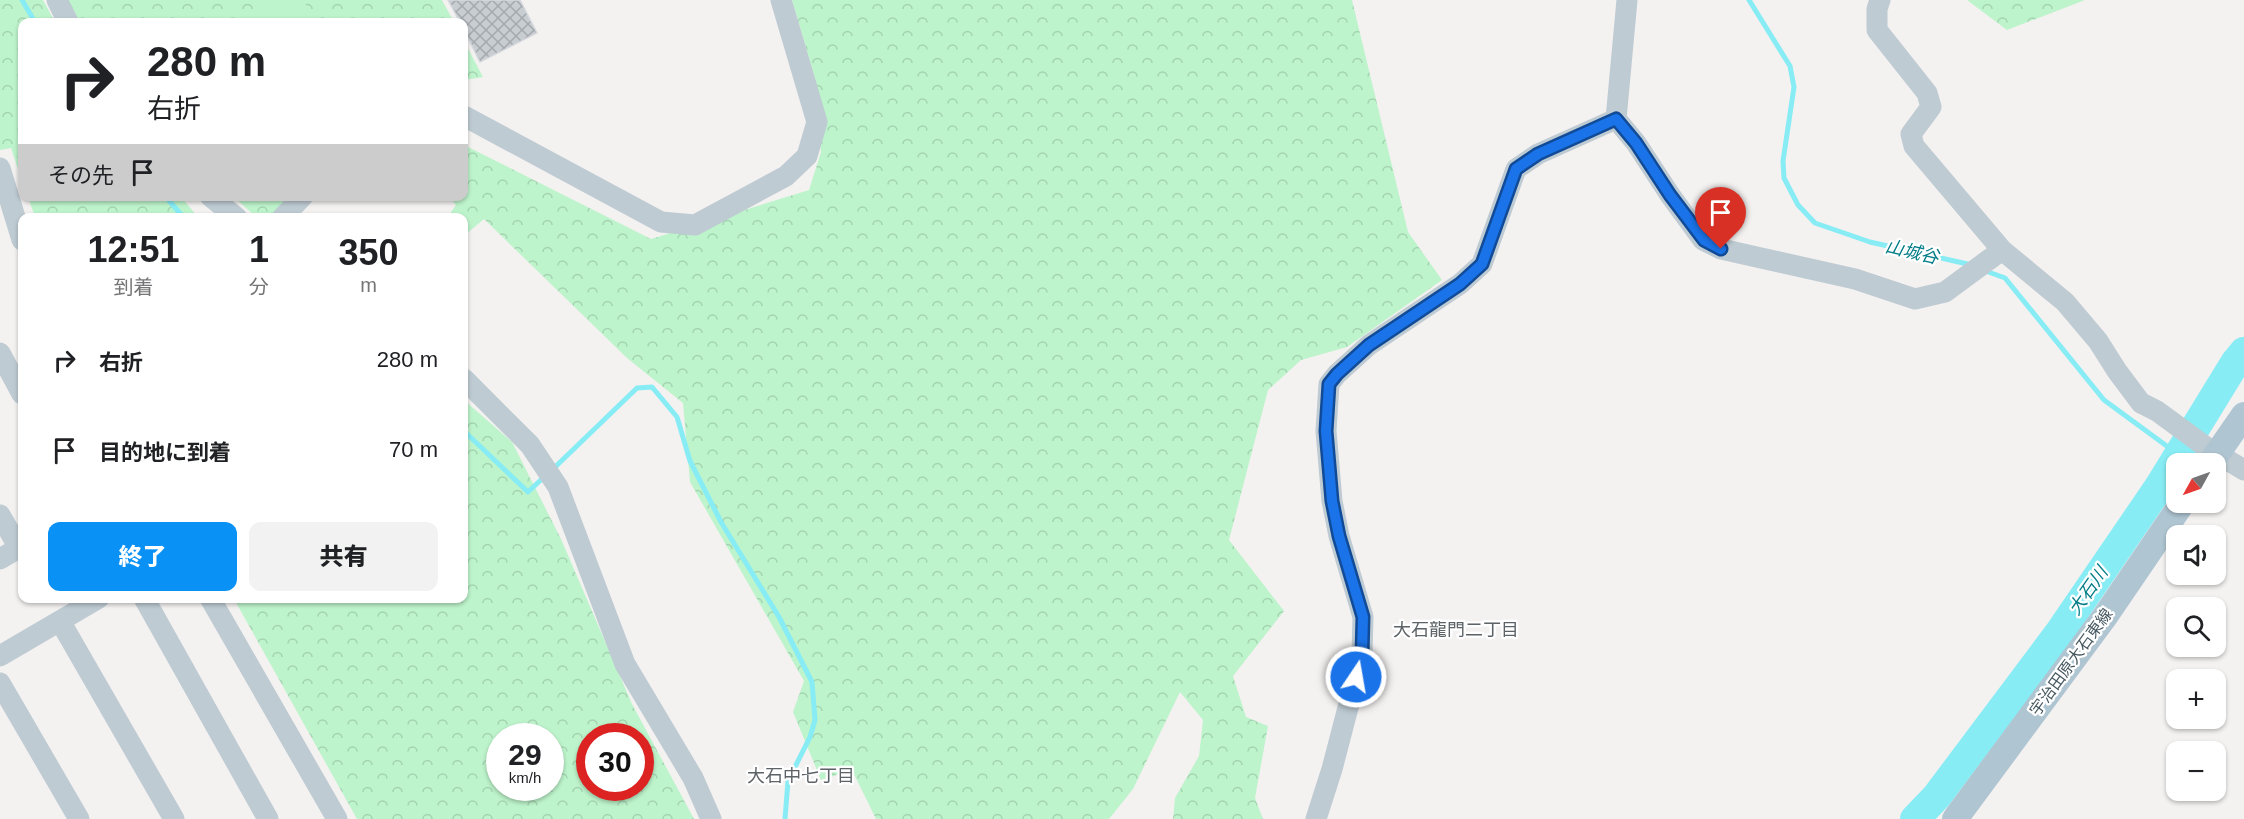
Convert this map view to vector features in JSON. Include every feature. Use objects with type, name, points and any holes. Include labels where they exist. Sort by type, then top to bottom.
[{"type":"main road","points":[[2213,453],[2244,415]]},
{"type":"main road","name":"宇治田原大石東線","points":[[1955,819],[2106,615],[2176,513]]},
{"type":"street","points":[[57,0],[66,18]]},
{"type":"street","points":[[468,118],[661,222],[695,225],[786,176],[807,156],[818,122],[781,0]]},
{"type":"street","points":[[1627,0],[1616,119],[1636,143],[1670,195],[1704,240],[1721,249],[1855,279],[1915,299],[1945,292],[2002,250]]},
{"type":"street","points":[[1880,0],[1877,9],[1878,30],[1927,93],[1931,107],[1911,134],[1914,146],[2002,250],[2065,302],[2098,341],[2117,371],[2142,403],[2157,411],[2209,453]]},
{"type":"street","points":[[1316,819],[1332,769],[1362,654],[1363,626],[1363,617],[1339,536],[1332,501],[1326,431],[1329,384],[1369,345],[1460,284],[1482,264],[1516,169],[1538,154],[1616,119]]},
{"type":"street","points":[[0,168],[18,227]]},
{"type":"street","points":[[216,201],[231,213]]},
{"type":"street","points":[[287,213],[298,201]]},
{"type":"street","points":[[0,353],[18,387]]},
{"type":"street","points":[[468,383],[530,445],[558,487],[625,664],[693,778],[711,819]]},
{"type":"street","points":[[2226,462],[2244,470]]},
{"type":"street","points":[[0,515],[18,542]]},
{"type":"street","points":[[0,559],[18,549]]},
{"type":"street","points":[[0,656],[91,603]]},
{"type":"street","points":[[147,603],[268,819]]},
{"type":"street","points":[[213,603],[337,819]]},
{"type":"street","points":[[60,621],[174,819]]},
{"type":"street","points":[[0,683],[79,819]]},
{"type":"green space","points":[[0,0],[43,0],[53,18],[18,18],[18,169],[11,148],[0,150]]},
{"type":"green space","points":[[67,0],[442,0],[452,18],[78,18]]},
{"type":"green space","points":[[274,0],[302,0],[317,18],[258,18]]},
{"type":"green space","points":[[792,0],[1352,0],[1408,232],[1442,280],[1347,347],[1301,360],[1268,390],[1229,540],[1284,611],[1233,676],[1246,717],[1268,726],[1255,798],[1263,819],[1173,819],[1175,798],[1199,756],[1203,720],[1180,692],[1133,789],[1109,819],[876,819],[852,770],[821,780],[793,712],[804,681],[690,482],[683,403],[627,358],[484,219],[468,233],[468,213],[450,213],[456,205],[452,201],[468,201],[468,147],[651,239],[809,190],[821,152],[814,75]]},
{"type":"green space","points":[[1967,0],[2085,0],[2007,30]]},
{"type":"green space","points":[[468,49],[483,77],[468,79]]},
{"type":"green space","points":[[29,201],[184,201],[195,213],[34,213]]},
{"type":"green space","points":[[238,201],[289,201],[278,213],[252,213]]},
{"type":"green space","points":[[468,404],[512,442],[561,539],[642,723],[576,723],[576,801],[654,801],[654,745],[694,819],[357,819],[236,603],[468,603]]},
{"type":"building","points":[[448,0],[520,0],[537,33],[480,62],[468,38],[468,18],[458,18]]},
{"type":"waterway","points":[[22,0],[33,18]]},
{"type":"waterway","name":"山城谷","points":[[1749,0],[1790,66],[1794,87],[1783,161],[1784,178],[1798,205],[1815,223],[1870,242],[1972,265]]},
{"type":"waterway","points":[[169,201],[180,213]]},
{"type":"waterway","name":"山城谷","points":[[1983,270],[2005,278],[2104,400],[2176,453]]},
{"type":"waterway","name":"大石川","points":[[1915,819],[1937,796],[2060,632],[2159,487],[2244,352]]},
{"type":"waterway","points":[[552,470],[637,388],[652,387],[677,417],[690,461],[721,522],[779,617],[812,682],[815,720],[810,737],[788,781],[785,819]]},
{"type":"waterway","points":[[468,435],[528,492],[545,476]]},
{"type":"district","name":"大石龍門二丁目","points":[[1456,630]]},
{"type":"district","name":"大石中七丁目","points":[[801,776]]},
{"type":"route","points":[[1356,677],[1362,654],[1363,617],[1339,536],[1332,501],[1326,431],[1329,384],[1337,374],[1369,345],[1460,284],[1482,264],[1516,169],[1538,154],[1616,119],[1636,143],[1670,195],[1704,240],[1721,249]]}]
